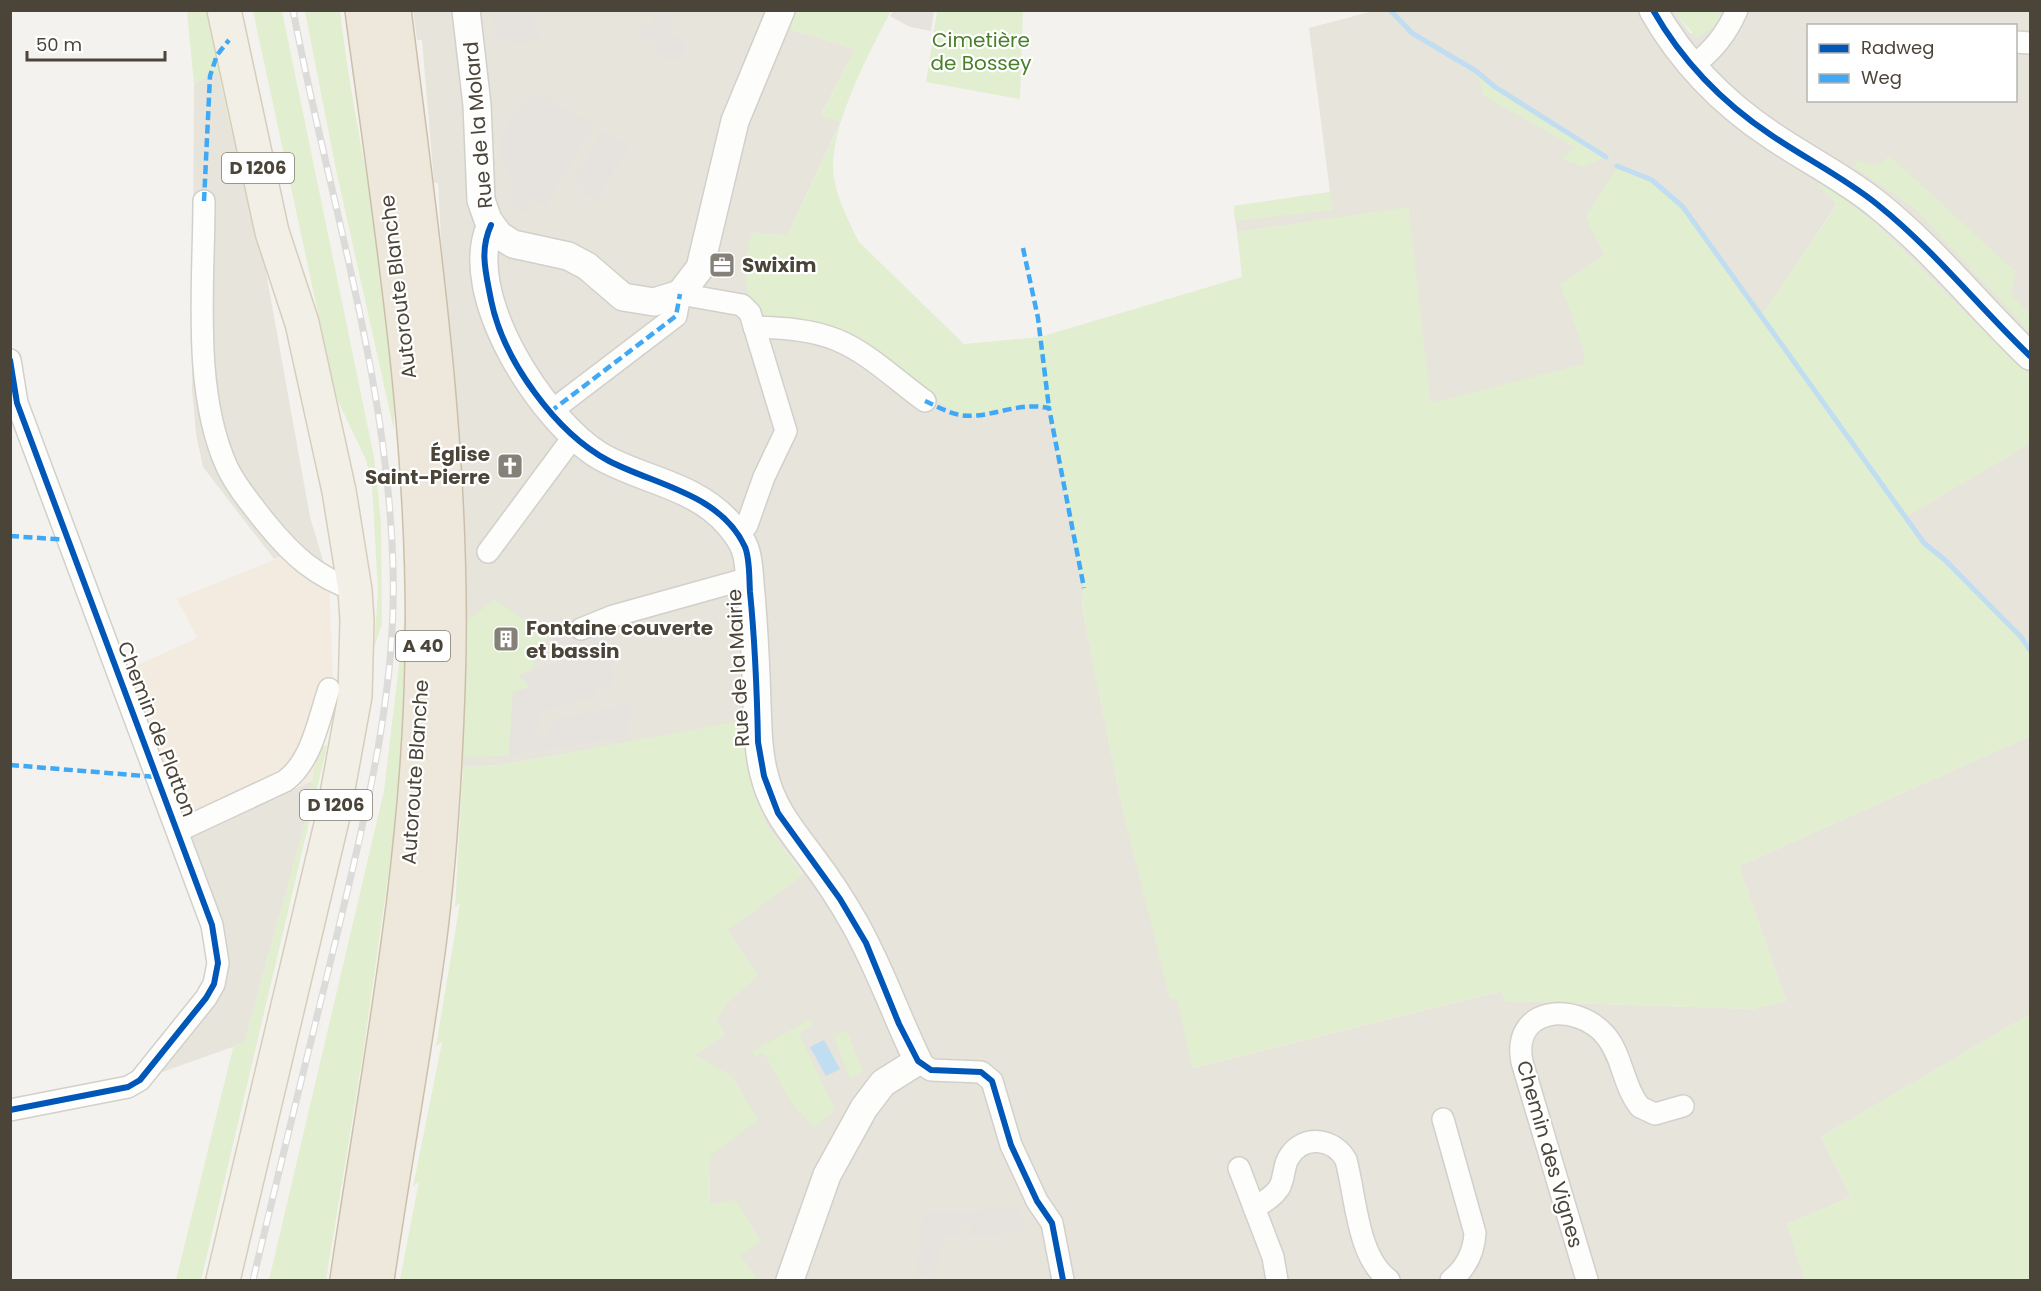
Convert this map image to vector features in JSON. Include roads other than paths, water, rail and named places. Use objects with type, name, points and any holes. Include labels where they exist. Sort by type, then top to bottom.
[{"type":"highway","name":"Autoroute Blanche","points":[[347,1281],[407,873],[416,796],[423,660],[420,523],[407,355],[362,10]]},
{"type":"highway","name":"Autoroute Blanche","points":[[377,1281],[429,942],[439,845],[448,686],[447,536],[442,452],[419,213],[394,10]]},
{"type":"main road","name":"D 1206","points":[[223,1281],[346,755],[355,696],[355,590],[339,491],[302,323],[272,232],[224,10]]},
{"type":"main road","name":"D 1206","points":[[246,10],[292,226],[302,323]]},
{"type":"street","name":"Rue de la Molard","points":[[466,10],[477,105],[480,200],[501,234]]},
{"type":"street","points":[[550,412],[676,316],[680,294],[700,268],[735,121],[781,10]]},
{"type":"street","points":[[1653,10],[1692,67],[1755,124],[1829,170],[1895,218],[2031,356]]},
{"type":"street","points":[[1692,67],[1712,51],[1726,34],[1737,10]]},
{"type":"street","points":[[204,201],[205,375],[211,416],[227,467],[248,500],[297,559],[329,580],[355,590]]},
{"type":"street","points":[[501,234],[578,261],[595,272],[614,291],[633,300],[654,302],[680,294],[742,305],[750,313],[786,431],[764,477],[747,525],[738,536]]},
{"type":"street","name":"Rue de la Mairie","points":[[501,234],[483,251],[492,302],[516,363],[550,412],[574,436],[612,462],[663,481],[713,509],[728,522],[738,536],[747,554],[759,742],[768,790],[786,826],[840,899],[866,943],[899,1024],[918,1061]]},
{"type":"street","points":[[754,327],[785,328],[838,340],[859,351],[925,401]]},
{"type":"street","name":"Chemin de Platton","points":[[10,360],[17,403],[216,938],[216,975],[206,999],[140,1080],[128,1087],[10,1110]]},
{"type":"street","points":[[488,552],[574,436]]},
{"type":"street","points":[[581,629],[613,616],[749,578]]},
{"type":"street","points":[[178,831],[285,781],[296,772],[306,756],[329,689]]},
{"type":"street","name":"Chemin des Vignes","points":[[1587,1281],[1522,1062],[1520,1044],[1523,1033],[1533,1022],[1546,1015],[1561,1014],[1581,1017],[1600,1030],[1612,1044],[1640,1107],[1655,1114],[1683,1106]]},
{"type":"street","points":[[790,1281],[826,1174],[864,1108],[884,1083],[918,1061],[931,1070],[981,1072],[989,1077],[1011,1145],[1037,1201],[1052,1223],[1063,1281]]},
{"type":"street","points":[[1443,1119],[1475,1233],[1473,1250],[1469,1259],[1450,1281]]},
{"type":"street","points":[[1254,1208],[1268,1200],[1280,1186],[1287,1160],[1293,1151],[1310,1142],[1329,1143],[1340,1151],[1346,1160],[1369,1256],[1377,1271],[1389,1281]]},
{"type":"street","points":[[1239,1168],[1273,1257],[1277,1281]]},
{"type":"water","points":[[824,1040],[840,1069],[826,1076],[810,1047]]},
{"type":"waterway","points":[[1390,10],[1412,33],[1476,71],[1495,87],[1606,157]]},
{"type":"waterway","points":[[1617,166],[1652,180],[1683,207],[1924,543],[1945,560],[2021,637],[2030,650]]},
{"type":"railway","points":[[253,1280],[368,801],[384,708],[393,614],[389,496],[380,426],[354,287],[293,10]]},
{"type":"place","name":"Swixim","points":[[722,265]]},
{"type":"place","name":"Église Saint-Pierre","points":[[510,466]]},
{"type":"place","name":"Fontaine couverte et bassin","points":[[506,639]]},
{"type":"park label","name":"Cimetière de Bossey","points":[[981,52]]}]
